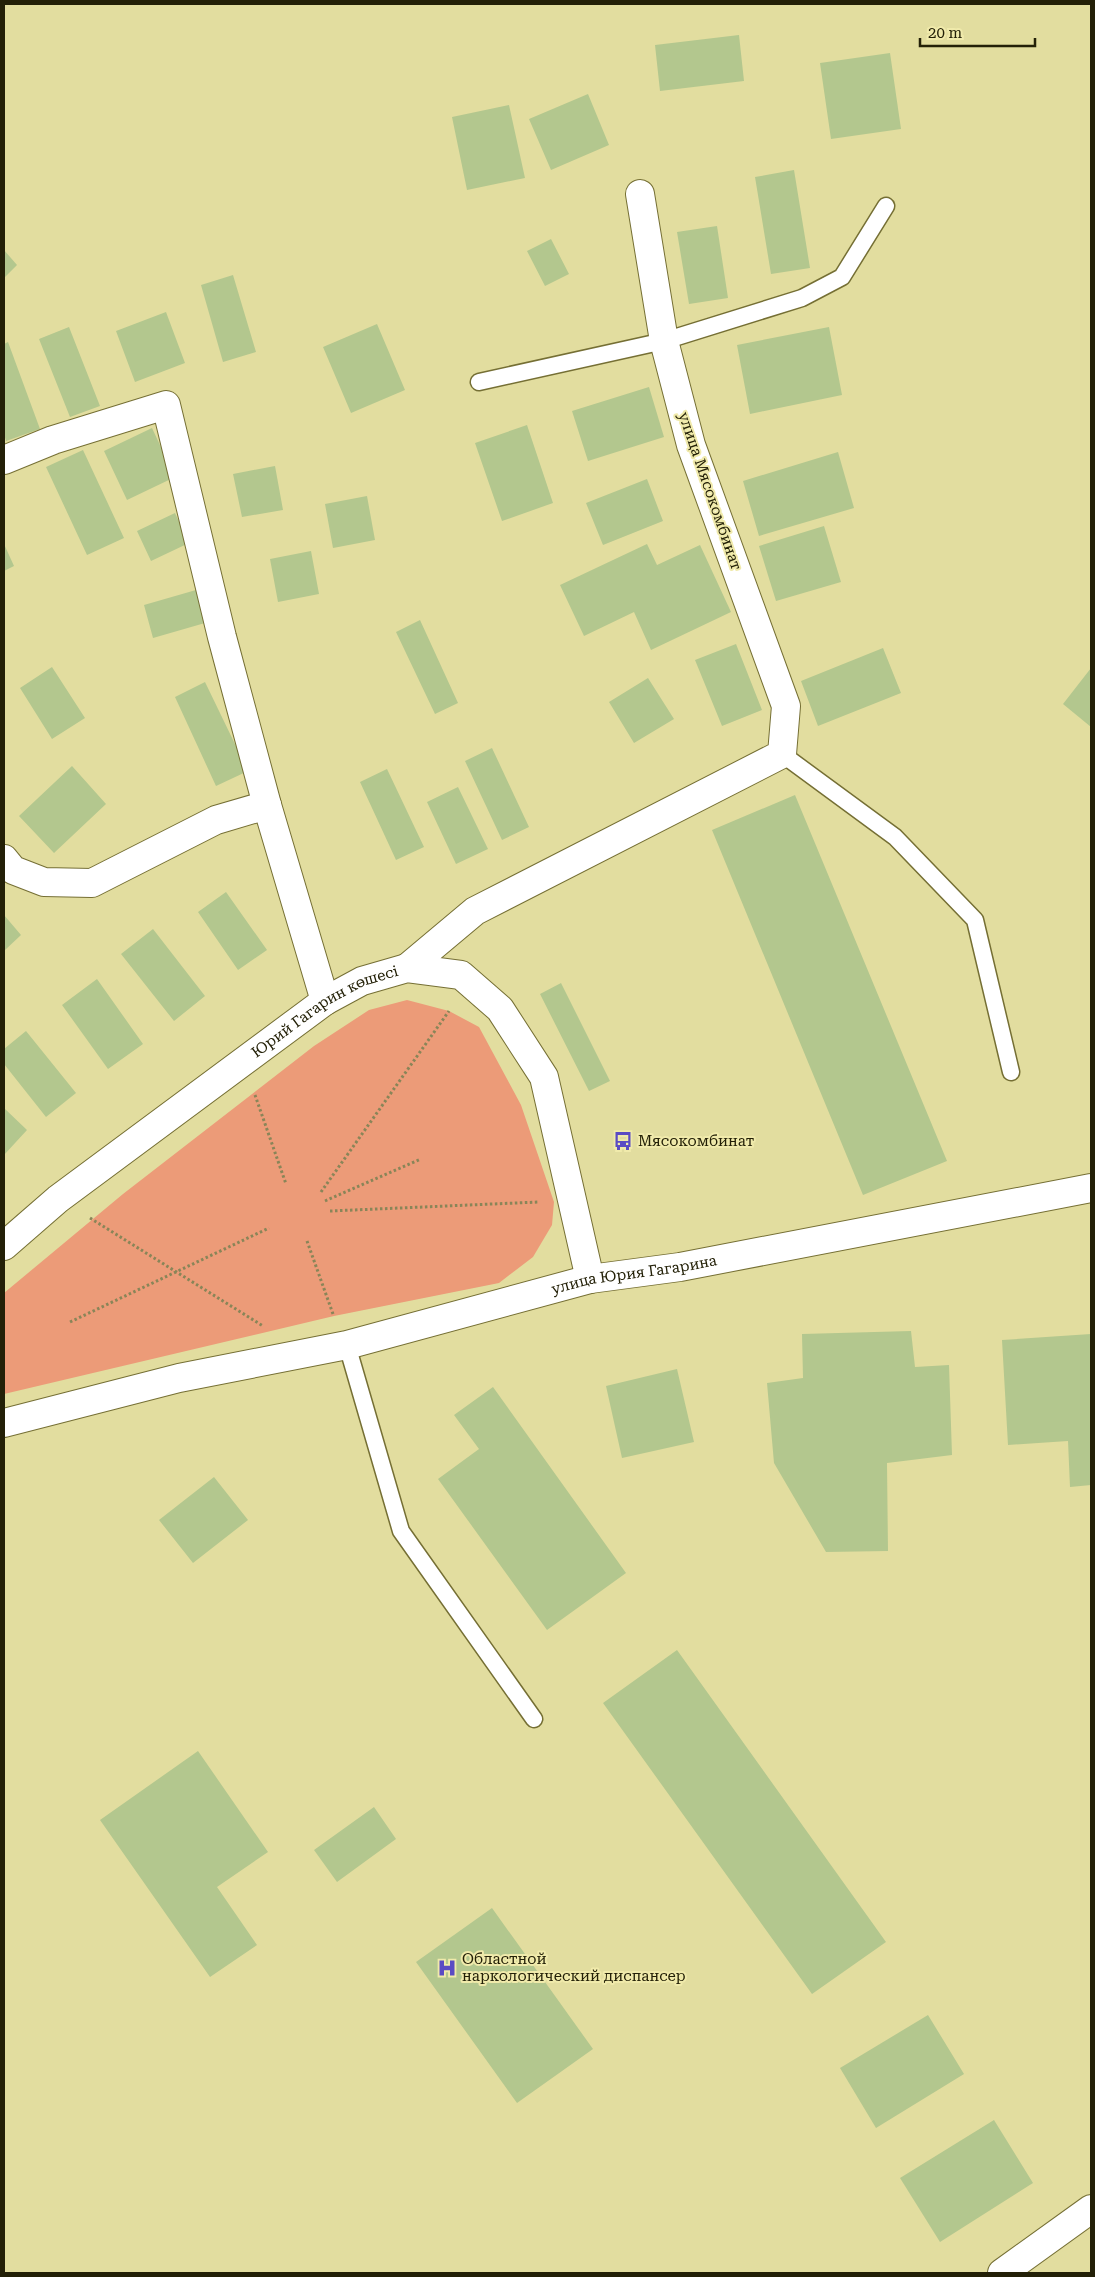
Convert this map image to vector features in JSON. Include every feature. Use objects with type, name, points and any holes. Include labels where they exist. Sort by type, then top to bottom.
[{"type":"street","name":"улица Мясокомбинат","points":[[640,194],[664,341],[691,445],[786,706],[782,754]]},
{"type":"street","points":[[4,460],[53,440],[166,406],[222,637],[267,805],[325,1001]]},
{"type":"street","points":[[406,968],[475,911],[782,754]]},
{"type":"street","points":[[4,859],[13,870],[44,882],[92,883],[216,820],[267,805]]},
{"type":"street","name":"Юрий Гагарин көшесі","points":[[4,1246],[58,1198],[325,1001],[362,981],[406,968],[461,976],[500,1009],[544,1077],[590,1279]]},
{"type":"street","name":"улица Юрия Гагарина","points":[[4,1423],[179,1378],[347,1345],[590,1279],[680,1267],[1091,1188]]},
{"type":"street","points":[[1002,2273],[1091,2209]]},
{"type":"lane","points":[[479,382],[664,341],[802,298],[842,277],[886,206]]},
{"type":"lane","points":[[782,754],[895,837],[974,920],[1010,1072]]},
{"type":"lane","points":[[347,1345],[401,1531],[534,1719]]},
{"type":"path","points":[[321,1192],[448,1011]]},
{"type":"path","points":[[254,1094],[286,1184]]},
{"type":"path","points":[[325,1201],[421,1159]]},
{"type":"path","points":[[58,1198],[308,1354]]},
{"type":"path","points":[[330,1211],[544,1202]]},
{"type":"path","points":[[70,1322],[269,1228]]},
{"type":"path","points":[[307,1241],[334,1316]]},
{"type":"shaded area","points":[[407,1000],[449,1011],[479,1027],[521,1105],[554,1202],[552,1225],[533,1257],[499,1283],[334,1316],[4,1394],[4,1293],[123,1194],[314,1046],[369,1010]]},
{"type":"building","points":[[739,35],[744,81],[660,91],[655,45]]},
{"type":"building","points":[[890,53],[901,129],[831,139],[820,63]]},
{"type":"building","points":[[588,94],[609,145],[551,170],[529,119]]},
{"type":"building","points":[[509,105],[525,178],[467,190],[452,117]]},
{"type":"building","points":[[794,170],[810,268],[771,274],[755,177]]},
{"type":"building","points":[[717,226],[728,298],[689,304],[677,232]]},
{"type":"building","points":[[551,239],[569,274],[545,286],[527,251]]},
{"type":"building","points":[[4,250],[17,265],[4,278]]},
{"type":"building","points":[[233,275],[256,352],[223,362],[201,285]]},
{"type":"building","points":[[166,312],[185,363],[135,382],[116,331]]},
{"type":"building","points":[[377,324],[405,390],[351,413],[323,347]]},
{"type":"building","points":[[69,327],[100,406],[70,417],[39,339]]},
{"type":"building","points":[[829,327],[842,395],[750,414],[737,345]]},
{"type":"building","points":[[8,342],[40,429],[6,441],[4,434],[4,344]]},
{"type":"building","points":[[649,387],[664,437],[588,461],[572,411]]},
{"type":"building","points":[[527,425],[553,503],[502,521],[475,443]]},
{"type":"building","points":[[152,428],[175,477],[127,500],[104,451]]},
{"type":"building","points":[[83,450],[124,538],[87,555],[46,467]]},
{"type":"building","points":[[838,452],[854,508],[759,536],[743,481]]},
{"type":"building","points":[[275,466],[283,510],[242,517],[233,474]]},
{"type":"building","points":[[647,479],[663,521],[603,545],[586,503]]},
{"type":"building","points":[[367,496],[375,540],[333,548],[325,504]]},
{"type":"building","points":[[175,513],[189,543],[151,561],[137,531]]},
{"type":"building","points":[[824,526],[841,582],[776,601],[759,546]]},
{"type":"building","points":[[4,544],[14,566],[4,571]]},
{"type":"building","points":[[647,544],[657,565],[700,545],[731,612],[651,650],[634,612],[584,636],[560,585]]},
{"type":"building","points":[[311,551],[319,594],[278,602],[270,559]]},
{"type":"building","points":[[196,590],[205,623],[153,638],[144,605]]},
{"type":"building","points":[[420,620],[458,703],[435,714],[396,632]]},
{"type":"building","points":[[736,644],[762,710],[722,726],[695,660]]},
{"type":"building","points":[[883,648],[901,693],[818,726],[801,681]]},
{"type":"building","points":[[52,667],[85,718],[52,739],[20,688]]},
{"type":"building","points":[[1091,668],[1091,727],[1063,704]]},
{"type":"building","points":[[648,678],[674,719],[634,743],[609,702]]},
{"type":"building","points":[[205,682],[248,771],[216,786],[175,697]]},
{"type":"building","points":[[492,748],[529,827],[502,840],[465,761]]},
{"type":"building","points":[[72,766],[106,804],[54,853],[19,816]]},
{"type":"building","points":[[387,769],[424,847],[396,860],[360,782]]},
{"type":"building","points":[[458,787],[488,849],[456,864],[427,802]]},
{"type":"building","points":[[795,795],[947,1161],[863,1195],[712,830]]},
{"type":"building","points":[[226,892],[267,950],[238,970],[198,912]]},
{"type":"building","points":[[4,915],[21,935],[4,951]]},
{"type":"building","points":[[153,929],[205,996],[174,1021],[121,954]]},
{"type":"building","points":[[97,979],[143,1044],[108,1069],[62,1005]]},
{"type":"building","points":[[561,983],[610,1081],[589,1091],[540,994]]},
{"type":"building","points":[[26,1031],[76,1093],[46,1117],[4,1064],[4,1049]]},
{"type":"building","points":[[4,1108],[27,1130],[4,1155]]},
{"type":"building","points":[[911,1331],[915,1367],[949,1365],[952,1455],[887,1463],[888,1551],[826,1552],[774,1463],[767,1383],[803,1378],[802,1334]]},
{"type":"building","points":[[1091,1334],[1091,1485],[1070,1487],[1068,1441],[1008,1445],[1002,1340]]},
{"type":"building","points":[[677,1369],[694,1442],[622,1458],[606,1386]]},
{"type":"building","points":[[493,1387],[626,1573],[547,1630],[438,1479],[479,1449],[454,1415]]},
{"type":"building","points":[[214,1477],[248,1520],[193,1563],[159,1520]]},
{"type":"building","points":[[677,1650],[886,1942],[812,1994],[603,1703]]},
{"type":"building","points":[[198,1751],[268,1852],[217,1887],[257,1945],[210,1977],[100,1820]]},
{"type":"building","points":[[374,1807],[396,1839],[337,1882],[314,1850]]},
{"type":"building","points":[[492,1908],[593,2049],[517,2103],[416,1962]]},
{"type":"building","points":[[928,2015],[964,2074],[876,2128],[840,2068]]},
{"type":"building","points":[[994,2120],[1033,2183],[940,2242],[900,2178]]},
{"type":"place","name":"Мясокомбинат","points":[[623,1141]]},
{"type":"place","name":"Областной наркологический диспансер","points":[[447,1968]]}]
